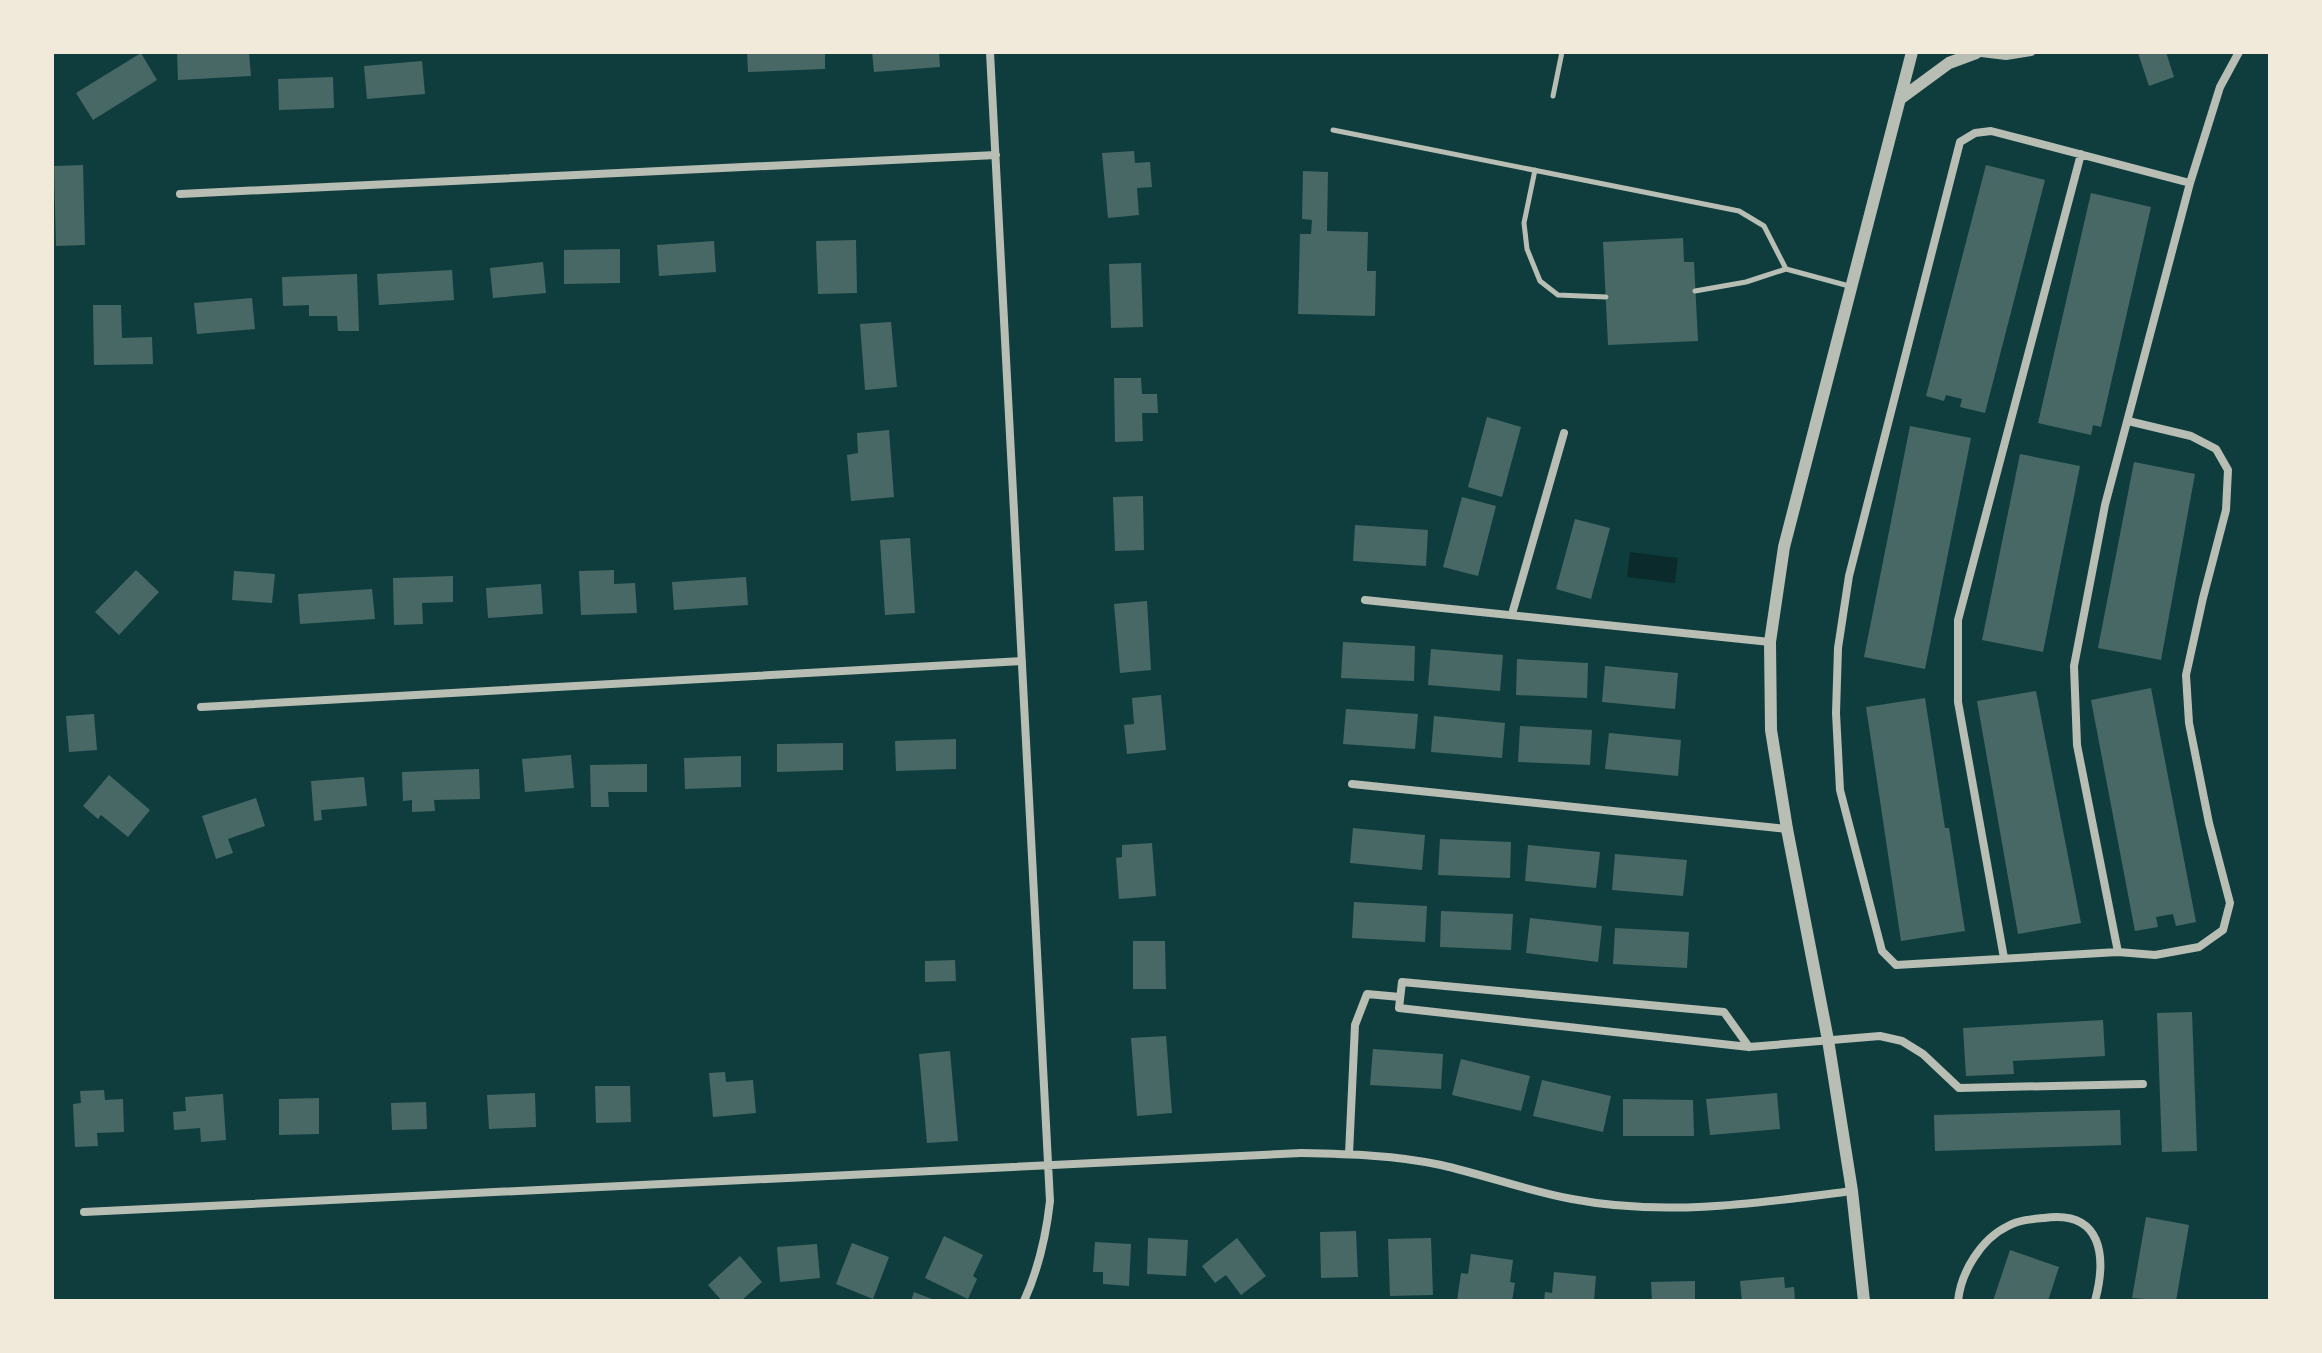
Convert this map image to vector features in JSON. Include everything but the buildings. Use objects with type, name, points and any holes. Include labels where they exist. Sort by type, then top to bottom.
[{"type":"street","points":[[990,52],[1050,1201],[1038,1270],[1024,1301]]},
{"type":"street","points":[[1864,1301],[1852,1191],[1828,1040],[1771,730],[1770,642],[1784,547],[1912,52]]},
{"type":"street","points":[[1900,99],[1949,63],[1974,52],[2006,56],[2031,52]]},
{"type":"street","points":[[2118,952],[2077,745],[2074,666],[2105,505],[2190,183],[2220,87],[2239,52]]},
{"type":"street","points":[[2128,421],[2191,436],[2216,449],[2228,470],[2226,510],[2186,675],[2189,723],[2209,823],[2230,903],[2223,930],[2199,947],[2155,955],[2118,952],[1896,965],[1882,951],[1840,790],[1836,713],[1838,648],[1849,576],[1960,142],[1975,133],[1991,131],[2190,183]]},
{"type":"street","points":[[2004,958],[1958,702],[1958,620],[2081,154]]},
{"type":"street","points":[[180,194],[996,155]]},
{"type":"street","points":[[1512,614],[1564,433]]},
{"type":"street","points":[[1365,600],[1770,642]]},
{"type":"street","points":[[201,707],[1022,661]]},
{"type":"street","points":[[1352,784],[1787,829]]},
{"type":"street","points":[[1749,1047],[1724,1012],[1402,982],[1399,1008],[1749,1047],[1880,1036],[1902,1041],[1923,1054],[1959,1088],[2143,1084]]},
{"type":"street","points":[[1349,1154],[1355,1025],[1367,994],[1400,997]]},
{"type":"street","points":[[84,1212],[1301,1153],[1349,1154],[1441,1165],[1572,1199],[1658,1209],[1730,1206],[1852,1191]]},
{"type":"street","points":[[1958,1301],[1965,1273],[1987,1240],[2007,1226],[2060,1216],[2078,1219],[2091,1229],[2098,1245],[2099,1286],[2095,1301]]},
{"type":"lane","points":[[1553,96],[1562,52]]},
{"type":"lane","points":[[1333,130],[1739,211],[1764,226],[1786,269]]},
{"type":"lane","points":[[1535,170],[1524,223],[1527,249],[1540,281],[1558,295],[1606,297]]},
{"type":"lane","points":[[1695,291],[1746,282],[1786,269],[1850,286]]},
{"type":"water","points":[[1630,552],[1678,558],[1675,583],[1627,577]]}]
